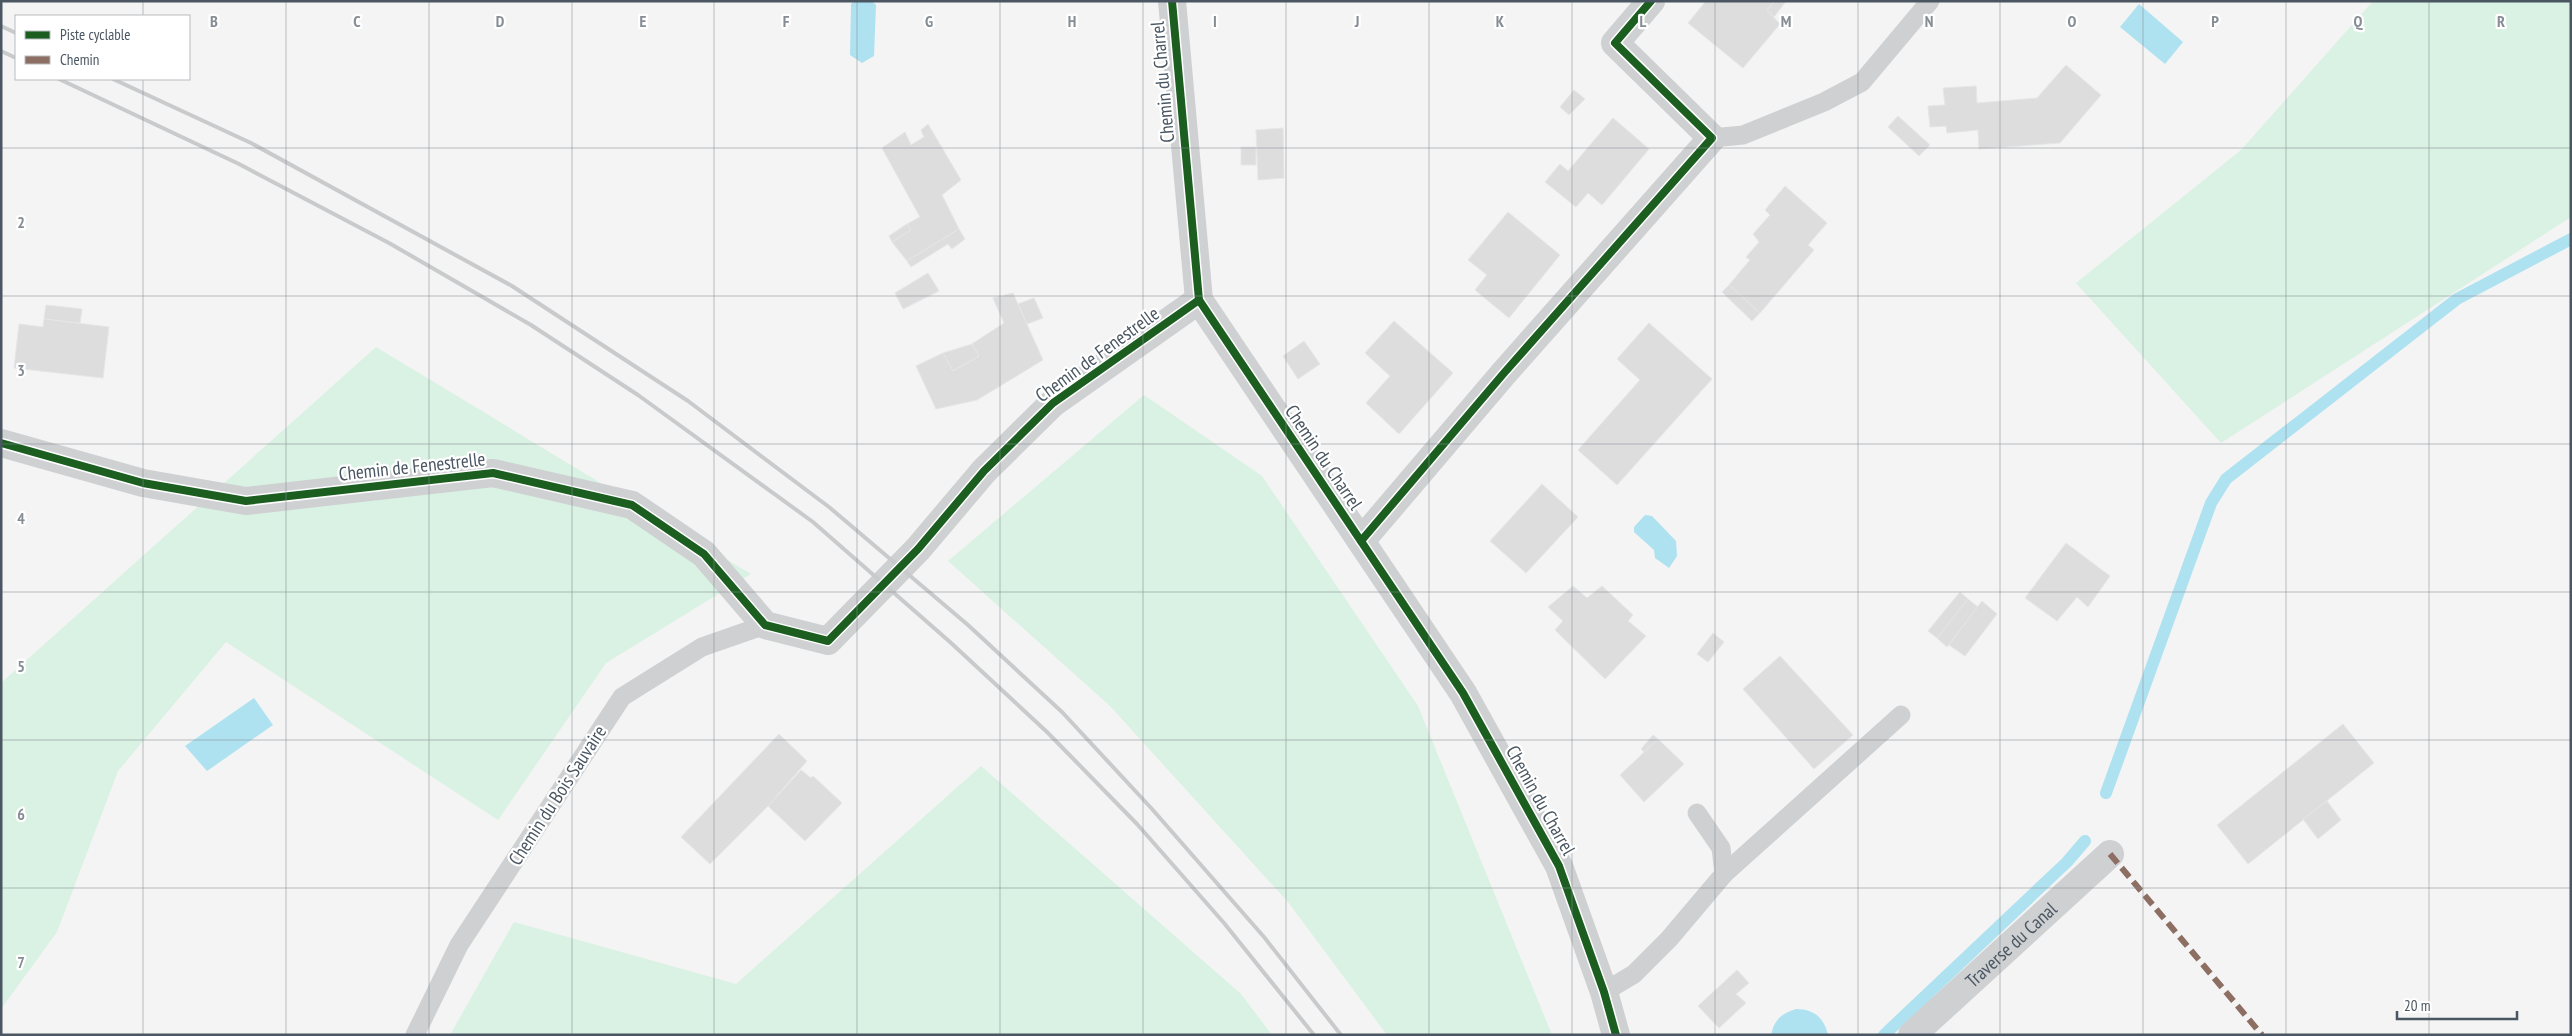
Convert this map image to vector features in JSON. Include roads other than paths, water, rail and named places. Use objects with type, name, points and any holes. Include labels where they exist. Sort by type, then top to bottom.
[{"type":"street","name":"Chemin du Charrel","points":[[1172,1],[1198,300],[1463,693],[1559,866],[1604,992],[1616,1035]]},
{"type":"street","points":[[1361,540],[1712,138],[1615,43],[1651,1]]},
{"type":"street","name":"Chemin de Fenestrelle","points":[[1,443],[144,483],[246,501],[493,473],[632,505],[704,554],[765,625],[828,641],[918,548],[984,471],[1053,403],[1198,300]]},
{"type":"street","name":"Traverse du Canal","points":[[1912,1035],[2110,854]]},
{"type":"lane","points":[[1712,138],[1743,135],[1824,102],[1862,82],[1930,1]]},
{"type":"lane","name":"Chemin du Bois Sauvaire","points":[[415,1035],[459,945],[622,697],[702,647],[765,625]]},
{"type":"lane","points":[[1604,992],[1634,974],[1669,939],[1724,874],[1901,714]]},
{"type":"lane","points":[[1697,814],[1721,848],[1724,874]]},
{"type":"water","points":[[853,2],[873,2],[876,5],[874,56],[862,63],[850,55],[851,4]]},
{"type":"water","points":[[2139,4],[2183,42],[2165,64],[2120,27]]},
{"type":"water","points":[[1645,515],[1652,516],[1676,541],[1677,556],[1669,568],[1655,558],[1654,550],[1634,532],[1634,527]]},
{"type":"water","points":[[254,698],[273,725],[207,771],[185,746]]},
{"type":"water","points":[[1796,1009],[1813,1012],[1817,1015],[1824,1023],[1828,1035],[1771,1035],[1774,1025],[1779,1018]]},
{"type":"waterway","points":[[2106,793],[2211,503],[2226,479],[2457,299],[2571,239]]},
{"type":"waterway","points":[[1884,1035],[2067,862],[2085,841]]},
{"type":"railway","points":[[1,26],[15,33]]},
{"type":"railway","points":[[1,51],[15,58]]},
{"type":"railway","points":[[61,80],[239,164],[389,243],[531,325],[638,395],[813,522],[950,642],[1047,732],[1137,824],[1224,923],[1314,1035]]},
{"type":"railway","points":[[115,80],[251,143],[512,286],[688,401],[829,507],[968,625],[1062,712],[1152,809],[1264,937],[1341,1035]]}]
